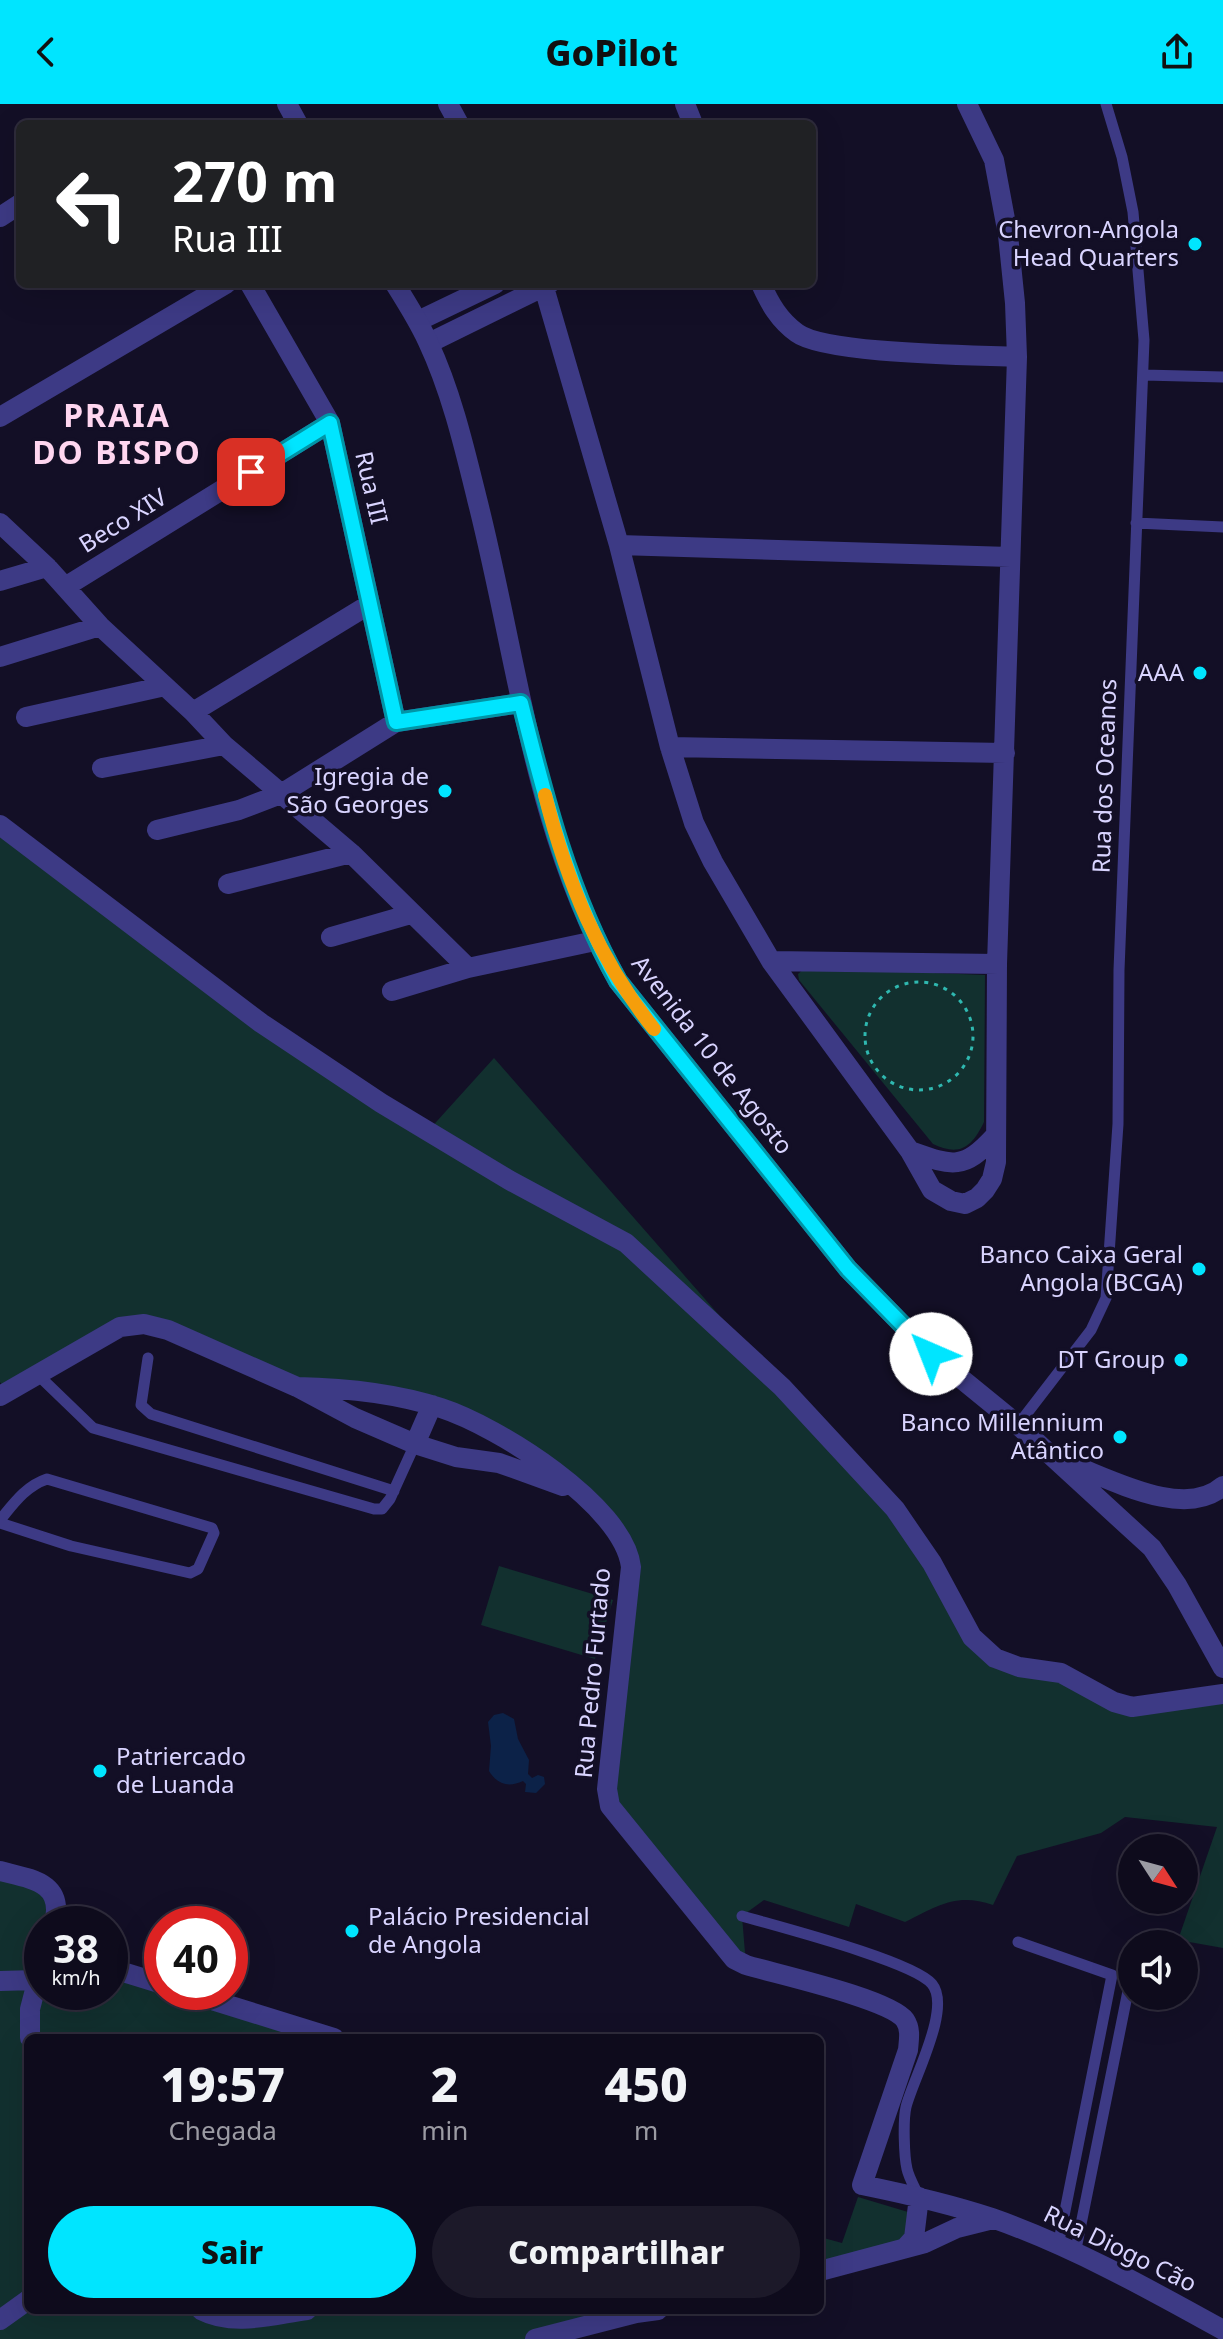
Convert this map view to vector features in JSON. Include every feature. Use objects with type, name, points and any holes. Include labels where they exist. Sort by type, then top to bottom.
[{"type":"street","points":[[546,288],[619,545],[670,747],[694,823],[713,862],[771,961],[910,1151],[932,1190],[951,1201],[965,1204],[977,1198],[992,1179],[996,1162],[997,964],[1017,357],[1008,235],[994,160],[967,104]]},
{"type":"street","points":[[0,417],[219,288]]},
{"type":"street","name":"Rua III","points":[[252,288],[330,423],[396,722]]},
{"type":"street","name":"Avenida 10 de Agosto","points":[[397,288],[429,343],[462,440],[496,574],[521,703],[551,820],[595,941],[618,981],[848,1269],[931,1354],[1018,1425],[1152,1548],[1177,1585],[1223,1668]]},
{"type":"street","points":[[418,321],[487,288]]},
{"type":"street","points":[[429,343],[539,288]]},
{"type":"street","points":[[763,288],[773,310],[799,335],[829,346],[1017,357]]},
{"type":"street","name":"Beco XIV","points":[[65,587],[330,423]]},
{"type":"street","points":[[0,523],[47,567],[100,626],[224,745],[351,853],[468,968]]},
{"type":"street","points":[[619,545],[1010,557]]},
{"type":"street","points":[[0,581],[47,567]]},
{"type":"street","points":[[193,712],[370,604]]},
{"type":"street","points":[[0,657],[100,626]]},
{"type":"street","points":[[26,717],[165,686]]},
{"type":"street","points":[[157,830],[239,810],[281,794],[396,722],[521,703]]},
{"type":"street","points":[[102,768],[224,745]]},
{"type":"street","points":[[670,747],[1005,753]]},
{"type":"street","points":[[0,825],[261,1023],[369,1095],[509,1180],[626,1243],[782,1387],[895,1509],[932,1563],[972,1637],[995,1658],[1019,1667],[1061,1673],[1114,1702],[1132,1707],[1223,1694]]},
{"type":"street","points":[[228,884],[351,853]]},
{"type":"street","points":[[331,937],[411,914]]},
{"type":"street","points":[[392,991],[468,968],[595,941]]},
{"type":"street","points":[[771,961],[997,964]]},
{"type":"street","points":[[910,1151],[953,1164],[978,1154],[995,1136]]},
{"type":"street","name":"Rua Pedro Furtado","points":[[2,1390],[120,1327],[144,1324],[168,1330],[297,1387],[355,1418],[415,1444],[448,1455],[499,1463],[549,1482],[579,1489]]},
{"type":"street","name":"Rua Pedro Furtado","points":[[297,1387],[357,1391],[432,1405],[480,1426],[579,1489],[623,1541],[629,1552],[631,1567],[607,1789],[610,1806],[734,1959],[878,2003],[905,2019],[910,2032],[908,2050],[862,2185]]},
{"type":"street","points":[[415,1444],[432,1405]]},
{"type":"street","points":[[475,1460],[480,1426]]},
{"type":"street","points":[[1055,1458],[1159,1497],[1195,1500],[1223,1486]]},
{"type":"street","points":[[0,1871],[41,1883],[57,1906]]},
{"type":"street","points":[[0,1981],[24,1975]]},
{"type":"street","points":[[30,2010],[30,2034]]},
{"type":"street","points":[[244,2010],[321,2034]]},
{"type":"street","name":"Rua Diogo Cão","points":[[862,2185],[919,2197],[993,2219],[1157,2293],[1223,2330]]},
{"type":"street","points":[[905,2248],[914,2238],[919,2197]]},
{"type":"street","points":[[824,2270],[925,2243],[957,2228],[993,2219]]},
{"type":"street","points":[[0,2320],[24,2303]]},
{"type":"street","points":[[209,2314],[236,2320],[279,2314]]},
{"type":"street","points":[[535,2339],[620,2314]]},
{"type":"lane","name":"Rua dos Oceanos","points":[[1018,1425],[1078,1350],[1106,1298],[1118,1124],[1119,970],[1144,340],[1133,212],[1122,157],[1106,104]]},
{"type":"lane","points":[[1144,375],[1223,377]]},
{"type":"lane","points":[[1136,523],[1223,527]]},
{"type":"lane","points":[[148,1358],[141,1405],[151,1414],[394,1491]]},
{"type":"lane","points":[[37,1374],[93,1428],[374,1509],[382,1509],[394,1491],[415,1444]]},
{"type":"lane","points":[[47,1479],[212,1528],[214,1533],[198,1569],[190,1573],[71,1546],[0,1522],[21,1494],[47,1479]]},
{"type":"lane","points":[[742,1916],[849,1947],[919,1975],[933,1985],[939,2000],[935,2020],[906,2109],[907,2169],[919,2197]]},
{"type":"lane","points":[[1018,1942],[1112,1975],[1067,2250]]},
{"type":"lane","points":[[1067,2250],[1123,2010]]},
{"type":"path","points":[[920,981],[938,985],[954,994],[966,1009],[972,1027],[972,1046],[966,1063],[953,1078],[937,1087],[918,1090],[899,1087],[883,1078],[871,1063],[865,1045],[865,1026],[872,1008],[884,994],[901,984],[920,981]]},
{"type":"green space","points":[[0,825],[428,1131],[494,1058],[782,1387],[846,1455],[972,1637],[1114,1702],[1223,1694],[1223,1948],[1198,1944],[1198,1930],[1181,1930],[1187,1914],[1198,1914],[1198,1882],[1217,1827],[1125,1817],[1101,1833],[1017,1856],[993,1905],[958,1900],[937,1906],[905,1922],[856,1904],[849,1927],[764,1900],[742,1916],[746,1965],[610,1806],[631,1567],[612,1527],[470,1420],[297,1387],[144,1324],[6,1391],[0,1382]]},
{"type":"green space","points":[[805,968],[985,975],[984,1122],[970,1143],[951,1150],[933,1144],[799,980],[798,974]]},
{"type":"green space","points":[[499,1566],[613,1600],[595,1659],[481,1625]]},
{"type":"green space","points":[[0,1871],[41,1883],[48,1906],[24,1906],[24,2010],[128,2010],[128,1976],[144,1984],[144,2010],[244,2010],[321,2034],[24,2034],[24,2314],[641,2314],[535,2339],[0,2339]]},
{"type":"green space","points":[[858,2197],[908,2212],[905,2248],[824,2270],[824,2238],[842,2243]]},
{"type":"water","points":[[503,1713],[514,1719],[518,1739],[529,1760],[528,1774],[532,1778],[538,1775],[544,1777],[545,1784],[536,1793],[525,1792],[526,1784],[523,1781],[503,1784],[489,1771],[491,1746],[488,1722],[494,1715]]},
{"type":"slow traffic","points":[[545,795],[572,882],[595,941],[618,981],[654,1029]]},
{"type":"place","name":"Chevron-Angola Head Quarters","points":[[1195,244]]},
{"type":"place","name":"AAA","points":[[1200,673]]},
{"type":"place","name":"Igregia de São Georges","points":[[445,791]]},
{"type":"place","name":"Banco Caixa Geral Angola (BCGA)","points":[[1199,1269]]},
{"type":"place","name":"DT Group","points":[[1181,1360]]},
{"type":"place","name":"Banco Millennium Atântico","points":[[1120,1437]]},
{"type":"place","name":"Patriercado de Luanda","points":[[100,1771]]},
{"type":"place","name":"Palácio Presidencial de Angola","points":[[352,1931]]},
{"type":"district","name":"PRAIA DO BISPO","points":[[117,434]]},
{"type":"route","points":[[251,472],[330,423],[396,722],[521,703],[551,820],[572,882],[595,941],[618,981],[848,1269],[931,1354]]}]
